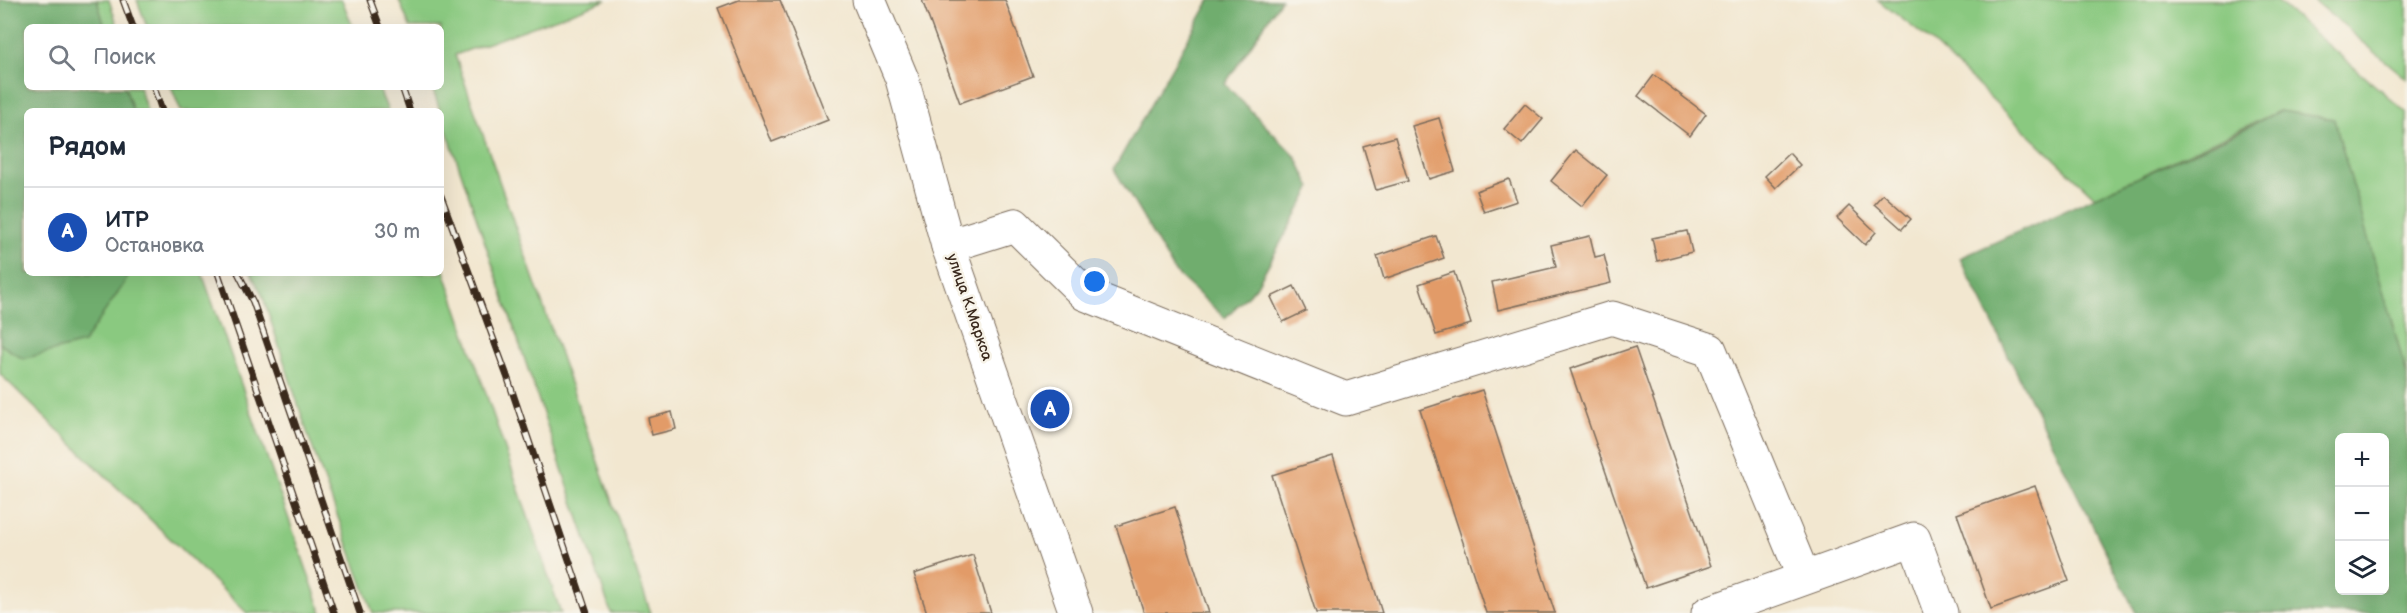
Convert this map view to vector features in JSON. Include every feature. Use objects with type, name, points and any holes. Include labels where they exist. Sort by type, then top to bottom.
[{"type":"main road","name":"улица К.Маркса","points":[[869,0],[902,79],[948,246],[1076,613]]},
{"type":"main road","points":[[948,246],[1015,225],[1085,294],[1346,399],[1612,318],[1710,350],[1804,578]]},
{"type":"main road","points":[[1708,613],[1914,539],[1941,613]]},
{"type":"green space","points":[[0,0],[109,0],[117,24],[24,24],[24,90],[140,90],[146,108],[24,108],[24,276],[203,276],[322,613],[247,613],[0,374]]},
{"type":"green space","points":[[0,0],[97,0],[104,24],[24,24],[24,90],[126,90],[132,108],[24,108],[24,276],[127,276],[124,284],[83,343],[23,359],[0,344]]},
{"type":"green space","points":[[137,0],[342,0],[352,24],[146,24]]},
{"type":"green space","points":[[399,0],[607,0],[455,55],[651,613],[611,613],[444,122],[444,108],[439,108],[433,90],[444,90],[444,24],[409,24]]},
{"type":"green space","points":[[1210,0],[1281,0],[1225,84],[1296,157],[1311,188],[1256,287],[1225,318],[1175,272],[1114,169]]},
{"type":"green space","points":[[1878,0],[2276,0],[2407,113],[2407,375],[2333,119],[2279,111],[2095,197],[1933,43]]},
{"type":"green space","points":[[2313,0],[2407,0],[2407,79]]},
{"type":"green space","points":[[172,90],[379,90],[387,108],[180,108]]},
{"type":"green space","points":[[2279,111],[2334,119],[2407,375],[2407,613],[2136,613],[1960,258],[2234,134]]},
{"type":"green space","points":[[444,271],[561,613],[373,613],[310,441],[262,294],[253,276],[444,276]]},
{"type":"building","points":[[739,0],[780,0],[828,120],[772,142],[718,8]]},
{"type":"building","points":[[922,0],[1005,0],[1033,76],[960,103]]},
{"type":"building","points":[[1654,75],[1706,114],[1690,136],[1638,96]]},
{"type":"building","points":[[1525,104],[1543,119],[1522,144],[1504,129]]},
{"type":"building","points":[[1439,118],[1455,171],[1429,179],[1412,126]]},
{"type":"building","points":[[1395,137],[1408,181],[1376,190],[1363,146]]},
{"type":"building","points":[[1576,150],[1607,175],[1582,206],[1551,181]]},
{"type":"building","points":[[1789,153],[1800,165],[1776,188],[1765,176]]},
{"type":"building","points":[[1509,179],[1517,201],[1484,212],[1476,191]]},
{"type":"building","points":[[1883,194],[1911,219],[1902,229],[1874,204]]},
{"type":"building","points":[[1849,206],[1876,232],[1865,245],[1837,218]]},
{"type":"building","points":[[1687,231],[1692,252],[1657,261],[1652,238]]},
{"type":"building","points":[[1436,236],[1444,258],[1384,279],[1377,256]]},
{"type":"building","points":[[1590,236],[1595,257],[1604,255],[1611,283],[1498,310],[1492,282],[1556,267],[1551,245]]},
{"type":"building","points":[[1454,272],[1471,324],[1436,335],[1419,284]]},
{"type":"building","points":[[1294,286],[1306,311],[1283,322],[1271,297]]},
{"type":"building","points":[[1635,347],[1711,566],[1646,588],[1570,369]]},
{"type":"building","points":[[1482,390],[1555,613],[1486,613],[1420,410]]},
{"type":"building","points":[[672,412],[676,429],[652,435],[648,418]]},
{"type":"building","points":[[1333,456],[1382,613],[1316,613],[1272,475]]},
{"type":"building","points":[[2035,486],[2069,581],[1991,609],[1957,514]]},
{"type":"building","points":[[1175,507],[1209,613],[1144,613],[1116,526]]},
{"type":"building","points":[[973,555],[991,613],[927,613],[914,574]]},
{"type":"railway","points":[[123,0],[132,24]]},
{"type":"railway","points":[[370,0],[379,24]]},
{"type":"railway","points":[[155,90],[161,108]]},
{"type":"railway","points":[[403,90],[409,108]]},
{"type":"railway","points":[[444,204],[507,376],[587,613]]},
{"type":"railway","points":[[219,276],[334,613]]},
{"type":"railway","points":[[240,276],[253,302],[360,613]]},
{"type":"place","name":"ИТР","points":[[1050,409]]}]
